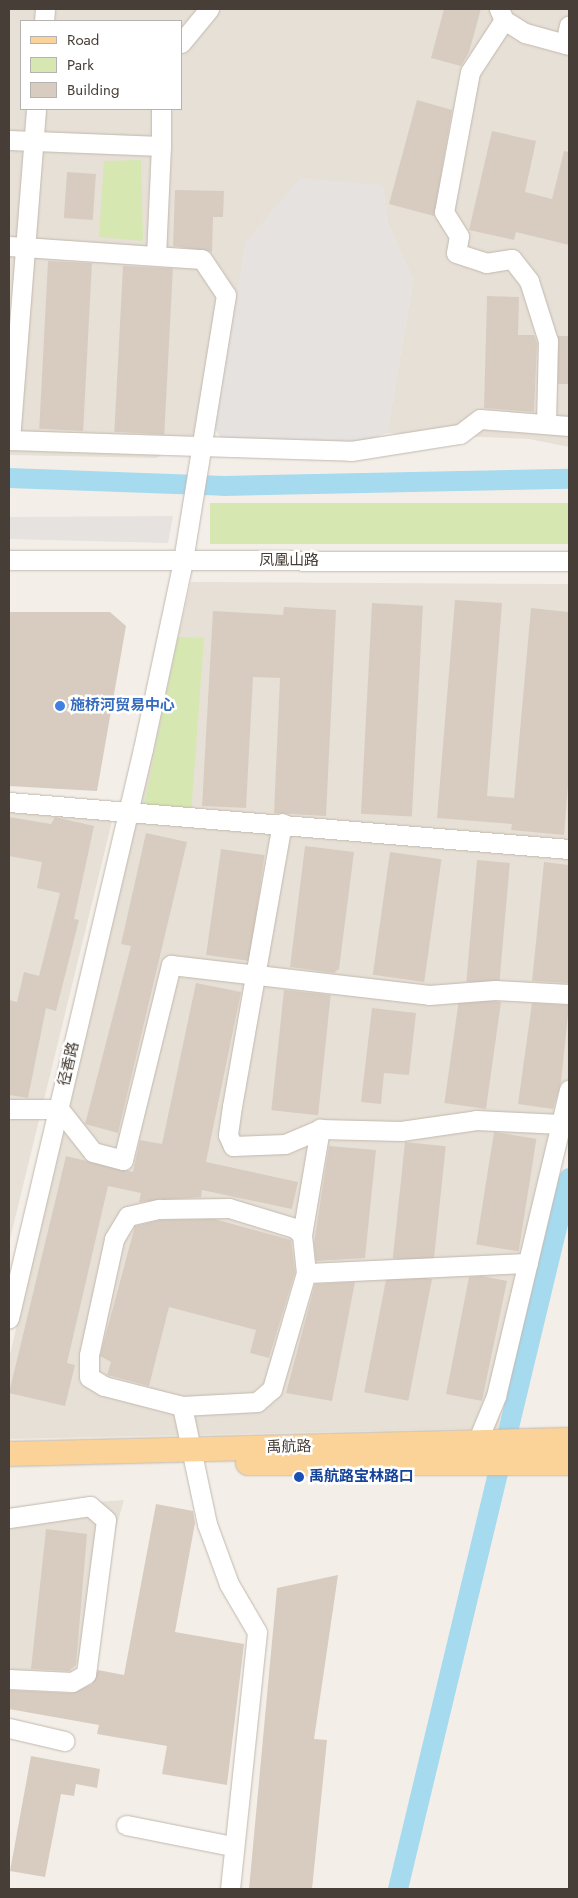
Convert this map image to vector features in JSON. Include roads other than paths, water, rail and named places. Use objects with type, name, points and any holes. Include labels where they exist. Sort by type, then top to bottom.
[{"type":"main road","name":"禹航路","points":[[9,1454],[196,1456],[477,1454],[554,1448],[569,1463]]},
{"type":"main road","name":"禹航路","points":[[9,1468],[196,1456]]},
{"type":"street","points":[[182,42],[209,9]]},
{"type":"street","points":[[546,422],[548,342],[529,282],[512,259],[486,263],[456,253],[459,236],[444,212],[470,72],[502,14],[525,34],[567,45],[569,25]]},
{"type":"street","points":[[36,110],[28,247],[9,440],[200,453],[224,450],[351,451],[460,434],[480,419],[546,422],[569,426]]},
{"type":"street","points":[[9,246],[156,256],[161,110]]},
{"type":"street","points":[[9,140],[161,146]]},
{"type":"street","name":"径香路","points":[[9,1318],[130,809],[183,561],[226,295],[202,259],[156,256]]},
{"type":"street","name":"凤凰山路","points":[[9,560],[569,561]]},
{"type":"street","points":[[9,802],[130,809],[569,848]]},
{"type":"street","points":[[282,823],[254,975],[228,1135],[233,1146],[285,1144],[320,1128],[401,1130],[476,1120],[561,1124]]},
{"type":"street","points":[[9,1109],[59,1109],[93,1152],[123,1160],[171,965],[429,995],[495,990],[569,994]]},
{"type":"street","points":[[477,1454],[496,1396],[569,1090]]},
{"type":"street","points":[[302,1235],[294,1228],[229,1208],[159,1209],[128,1216],[114,1239],[89,1355],[89,1377],[104,1386],[182,1406],[257,1402],[272,1389],[306,1273],[302,1235],[320,1128]]},
{"type":"street","points":[[306,1273],[528,1263]]},
{"type":"street","points":[[182,1406],[196,1456],[207,1524],[229,1584],[257,1632],[232,1846],[230,1889]]},
{"type":"street","points":[[9,1518],[90,1506],[106,1520],[86,1674],[72,1682],[9,1680]]},
{"type":"street","points":[[9,1728],[64,1741]]},
{"type":"street","points":[[126,1825],[232,1846]]},
{"type":"waterway","points":[[9,478],[224,486],[569,479]]},
{"type":"waterway","points":[[398,1889],[569,1178]]},
{"type":"place","name":"施桥河贸易中心","points":[[60,706]]},
{"type":"place","name":"禹航路宝林路口","points":[[299,1477]]}]
